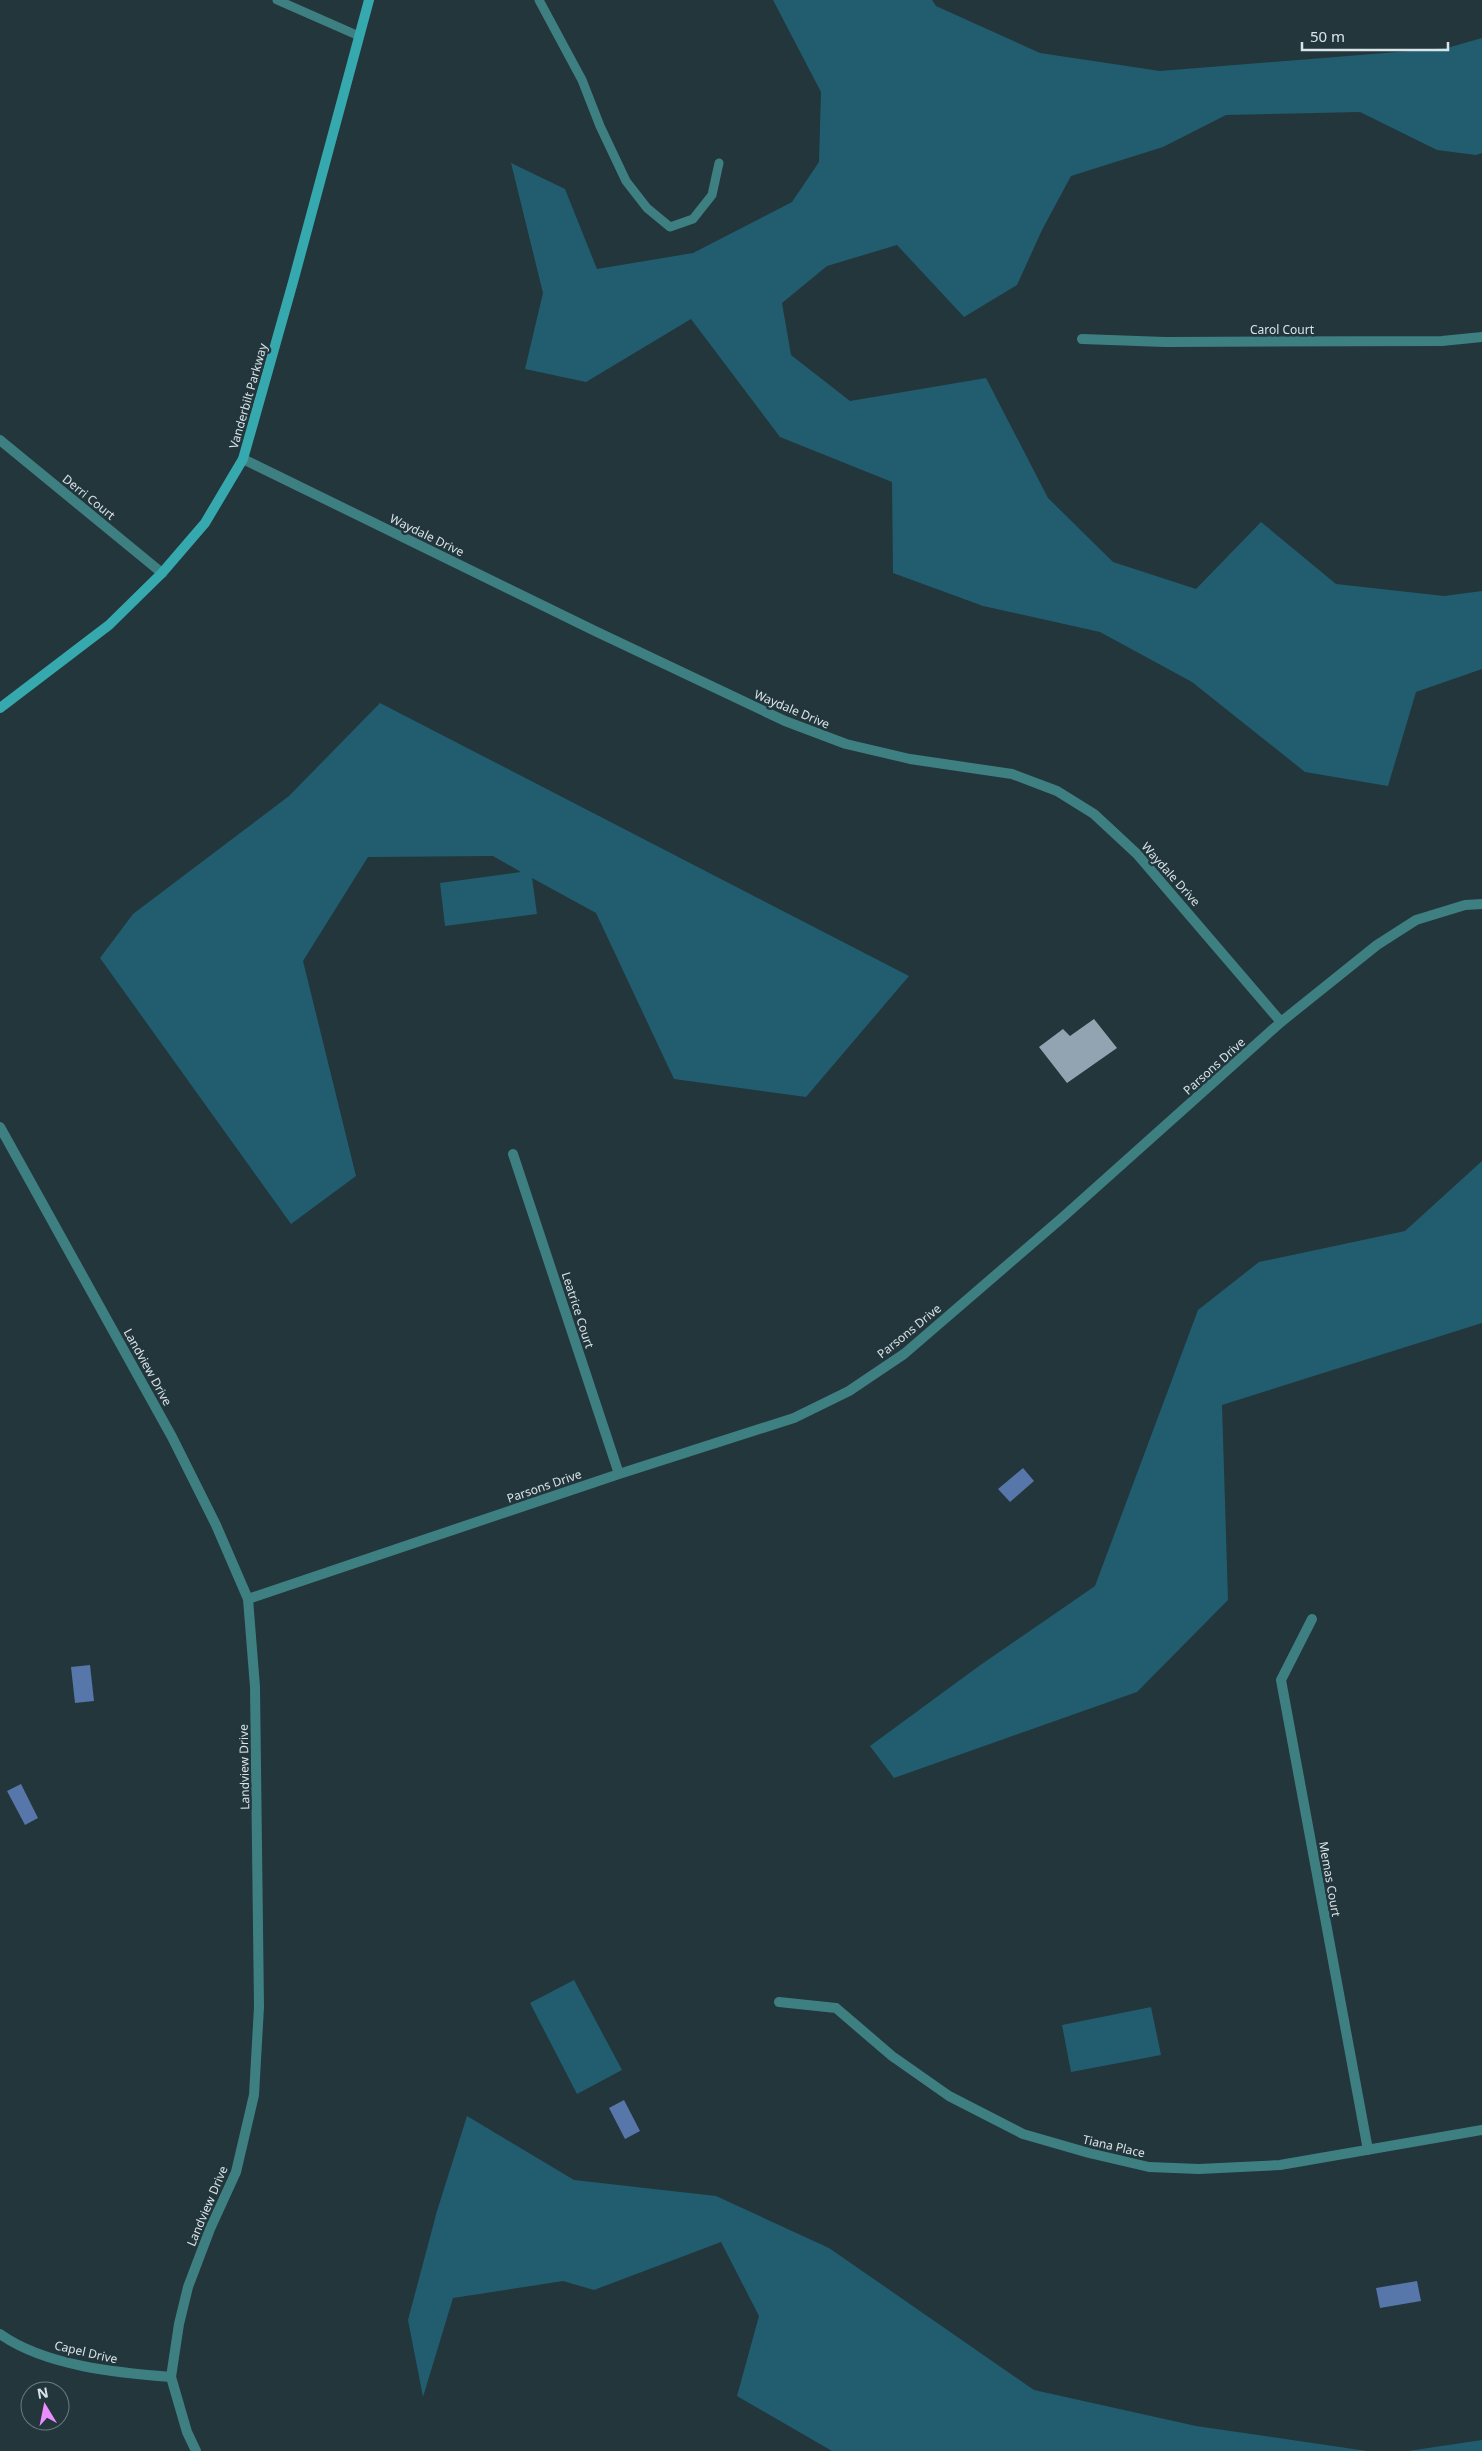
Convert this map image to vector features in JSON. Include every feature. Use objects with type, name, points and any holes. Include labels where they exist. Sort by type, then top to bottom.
[{"type":"main road","name":"Vanderbilt Parkway","points":[[0,708],[109,626],[162,573],[205,523],[243,459],[293,282],[368,0]]},
{"type":"street","name":"Carol Court","points":[[1082,339],[1165,342],[1432,341],[1482,337]]},
{"type":"street","name":"Derri Court","points":[[0,440],[162,573]]},
{"type":"street","name":"Waydale Drive","points":[[243,459],[595,631],[785,721],[846,744],[910,759],[1012,774],[1057,791],[1094,814],[1138,854],[1282,1022]]},
{"type":"street","name":"Parsons Drive","points":[[248,1599],[619,1474],[794,1418],[850,1391],[904,1354],[1092,1191],[1282,1022],[1377,945],[1416,920],[1465,905],[1482,904]]},
{"type":"street","name":"Landview Drive","points":[[0,1127],[172,1437],[216,1525],[248,1599],[255,1687],[259,2007],[254,2094],[236,2172],[188,2287],[179,2324],[171,2377],[187,2432],[196,2451]]},
{"type":"street","name":"Leatrice Court","points":[[513,1154],[619,1474]]},
{"type":"street","name":"Memas Court","points":[[1312,1618],[1281,1680],[1368,2150]]},
{"type":"street","name":"Tiana Place","points":[[780,2002],[836,2008],[892,2056],[949,2096],[1023,2134],[1089,2153],[1149,2167],[1199,2170],[1280,2165],[1482,2130]]},
{"type":"street","name":"Capel Drive","points":[[0,2334],[10,2341],[62,2361],[111,2372],[171,2377]]},
{"type":"lane","points":[[277,0],[359,36]]},
{"type":"lane","points":[[540,0],[582,80],[600,126],[626,181],[647,208],[670,227],[693,219],[712,195],[719,163]]},
{"type":"shaded area","points":[[773,0],[932,0],[936,6],[1040,53],[1160,71],[1447,48],[1482,38],[1482,153],[1476,155],[1437,150],[1360,112],[1226,115],[1163,147],[1071,176],[1042,230],[1017,285],[964,317],[897,245],[827,266],[782,303],[791,355],[850,401],[986,378],[1048,498],[1113,562],[1196,589],[1261,522],[1336,584],[1444,596],[1482,591],[1482,669],[1416,692],[1388,786],[1305,772],[1192,682],[1100,632],[983,606],[893,573],[892,482],[780,437],[691,319],[586,382],[525,369],[543,293],[511,163],[565,189],[597,269],[693,253],[792,202],[819,162],[821,92]]},
{"type":"shaded area","points":[[380,703],[909,976],[806,1097],[674,1079],[596,913],[532,878],[537,914],[445,926],[440,883],[521,872],[493,856],[368,857],[303,961],[356,1176],[291,1224],[100,958],[133,914],[289,796]]},
{"type":"shaded area","points":[[1482,1161],[1482,1323],[1222,1405],[1228,1600],[1137,1692],[894,1778],[870,1746],[979,1666],[1095,1586],[1198,1310],[1259,1262],[1405,1231]]},
{"type":"shaded area","points":[[1023,1468],[1034,1481],[1010,1502],[998,1489]]},
{"type":"shaded area","points":[[90,1665],[94,1701],[75,1703],[71,1667]]},
{"type":"shaded area","points":[[21,1784],[38,1818],[25,1825],[7,1791]]},
{"type":"shaded area","points":[[574,1980],[622,2070],[577,2094],[530,2003]]},
{"type":"shaded area","points":[[1151,2007],[1161,2055],[1071,2072],[1062,2025]]},
{"type":"shaded area","points":[[624,2100],[640,2131],[625,2139],[609,2108]]},
{"type":"shaded area","points":[[467,2116],[574,2180],[716,2196],[829,2248],[1034,2390],[1196,2426],[1367,2451],[832,2451],[737,2396],[759,2316],[721,2242],[594,2290],[563,2281],[453,2298],[423,2397],[408,2320],[437,2211]]},
{"type":"shaded area","points":[[1417,2281],[1421,2301],[1380,2308],[1376,2288]]},
{"type":"shaded area","points":[[1482,2440],[1482,2451],[1408,2451]]},
{"type":"building","points":[[1094,1019],[1117,1048],[1067,1083],[1039,1047],[1063,1029],[1070,1036]]}]
